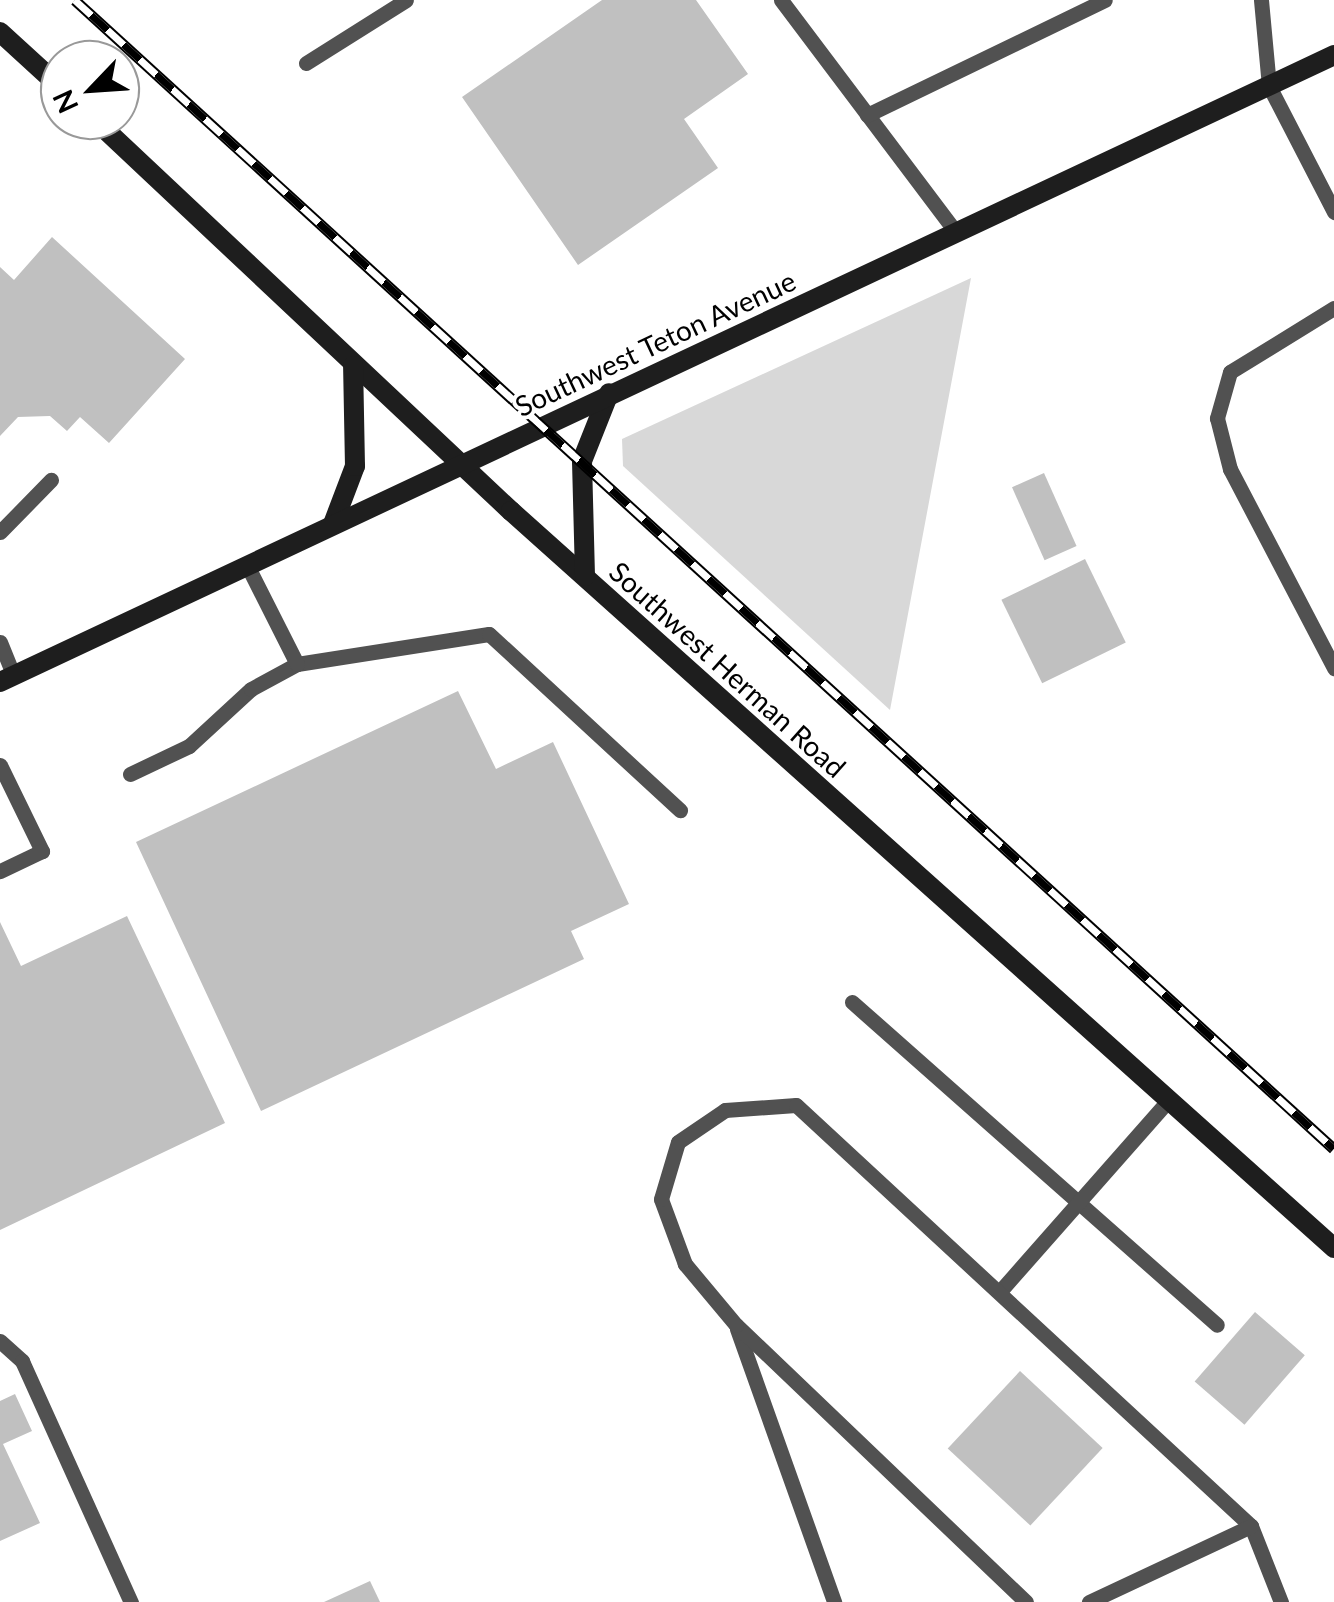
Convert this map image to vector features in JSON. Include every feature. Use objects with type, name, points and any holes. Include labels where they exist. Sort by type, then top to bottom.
[{"type":"main road","points":[[0,32],[40,69]]},
{"type":"main road","name":"Southwest Teton Avenue","points":[[7,679],[1334,55]]},
{"type":"main road","name":"Southwest Herman Road","points":[[116,140],[353,366],[1334,1248]]},
{"type":"main road","points":[[333,524],[355,466],[353,366]]},
{"type":"main road","points":[[586,576],[582,461],[609,393]]},
{"type":"lane","points":[[306,63],[406,0]]},
{"type":"lane","points":[[781,0],[956,232]]},
{"type":"lane","points":[[868,114],[1105,0]]},
{"type":"lane","points":[[1261,0],[1269,86],[1334,212]]},
{"type":"lane","points":[[1334,308],[1230,372],[1217,418],[1230,469],[1334,668]]},
{"type":"lane","points":[[0,532],[51,480]]},
{"type":"lane","points":[[246,565],[297,664]]},
{"type":"lane","points":[[130,774],[189,746],[251,689],[297,664],[489,634],[680,810]]},
{"type":"lane","points":[[0,642],[7,679]]},
{"type":"lane","points":[[0,764],[6,790],[42,851],[0,871]]},
{"type":"lane","points":[[852,1002],[1217,1325]]},
{"type":"lane","points":[[1026,1602],[736,1325],[685,1264],[661,1198],[665,1166],[678,1142],[726,1110],[760,1101],[796,1105],[1002,1290],[1251,1526],[1281,1602]]},
{"type":"lane","points":[[1002,1290],[1168,1101]]},
{"type":"lane","points":[[736,1325],[834,1602]]},
{"type":"lane","points":[[0,1341],[22,1361],[131,1602]]},
{"type":"lane","points":[[1089,1602],[1251,1526]]},
{"type":"shaded area","points":[[971,278],[890,710],[623,466],[622,439]]},
{"type":"building","points":[[602,0],[696,0],[748,74],[684,119],[718,168],[578,265],[462,97]]},
{"type":"building","points":[[52,237],[185,359],[109,443],[80,417],[67,431],[50,416],[18,417],[0,436],[0,267],[14,280]]},
{"type":"building","points":[[1044,473],[1077,546],[1045,560],[1012,487]]},
{"type":"building","points":[[1085,559],[1126,643],[1042,683],[1001,600]]},
{"type":"building","points":[[458,691],[496,769],[553,742],[629,904],[571,931],[584,959],[261,1111],[136,842]]},
{"type":"building","points":[[127,916],[225,1123],[0,1230],[0,922],[21,966]]},
{"type":"building","points":[[1255,1312],[1305,1355],[1244,1425],[1195,1381]]},
{"type":"building","points":[[1020,1371],[1103,1448],[1030,1526],[948,1449]]},
{"type":"building","points":[[15,1394],[32,1431],[3,1444],[40,1523],[0,1541],[0,1401]]},
{"type":"building","points":[[370,1581],[380,1602],[324,1602]]},
{"type":"railway","points":[[75,0],[1334,1149]]}]
